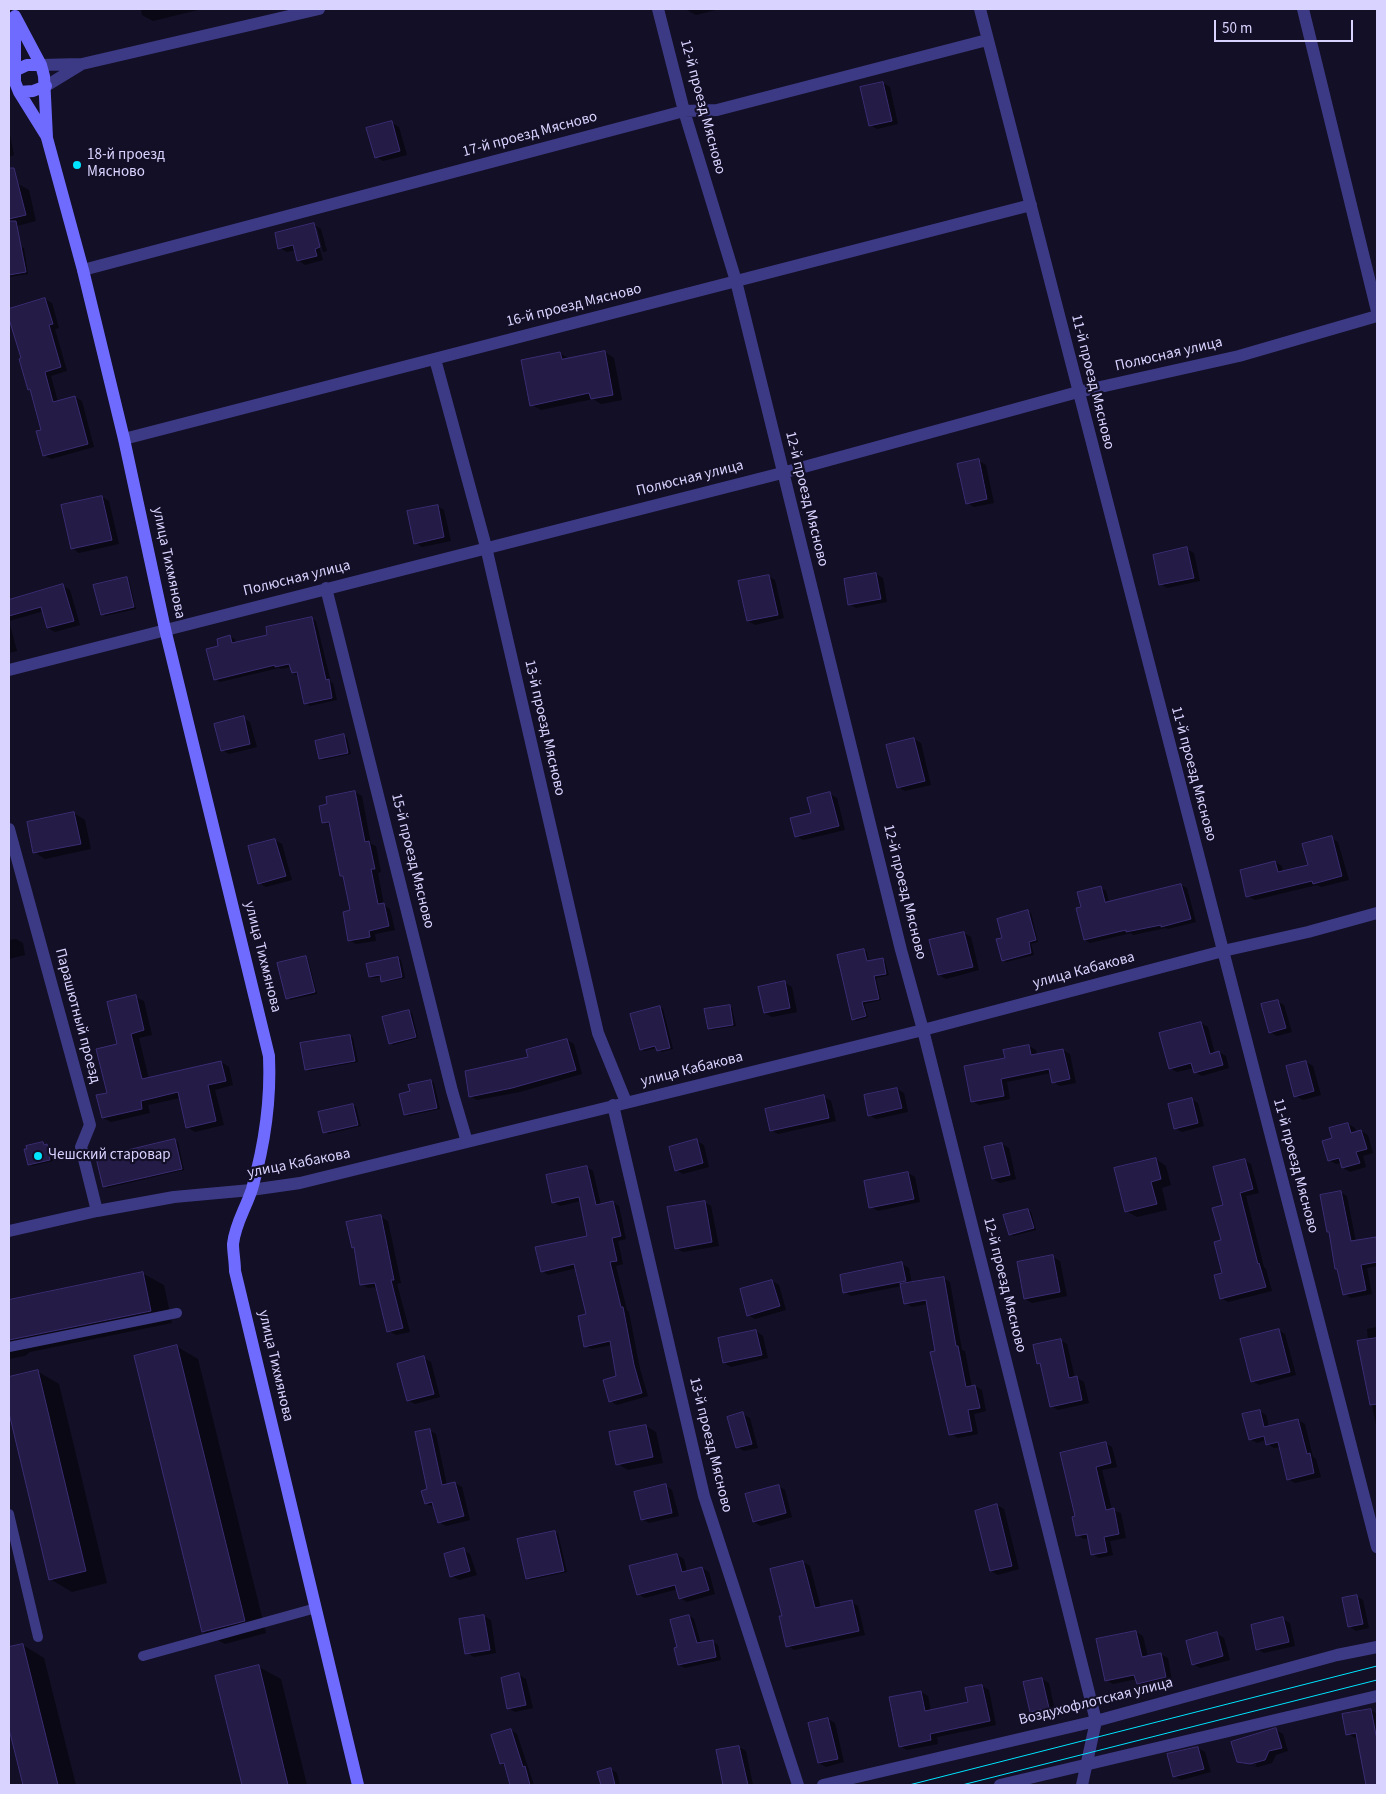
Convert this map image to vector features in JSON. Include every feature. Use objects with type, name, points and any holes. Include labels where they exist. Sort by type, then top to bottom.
[{"type":"street","points":[[12,73],[27,65],[82,64],[319,9]]},
{"type":"street","name":"12-й проезд Мясново","points":[[658,9],[684,111],[736,282],[901,950],[923,1030],[1096,1721],[1082,1785]]},
{"type":"street","name":"11-й проезд Мясново","points":[[980,9],[1377,1547]]},
{"type":"street","points":[[1303,9],[1377,311]]},
{"type":"street","name":"улица Тихмянова","points":[[14,12],[41,65],[46,86],[48,138],[83,270],[124,439],[165,629],[269,1056],[270,1085],[261,1148],[252,1190],[237,1228],[233,1244],[236,1271],[358,1785]]},
{"type":"street","name":"улица Тихмянова","points":[[14,12],[12,73],[15,82],[14,92],[48,138]]},
{"type":"street","name":"17-й проезд Мясново","points":[[83,270],[684,111],[717,110],[987,40]]},
{"type":"street","points":[[14,92],[33,91],[46,86],[82,64]]},
{"type":"street","name":"16-й проезд Мясново","points":[[124,439],[1031,205]]},
{"type":"street","name":"Полюсная улица","points":[[9,670],[782,473],[1078,392],[1239,356],[1377,316]]},
{"type":"street","name":"13-й проезд Мясново","points":[[435,359],[486,547],[598,1033],[626,1102]]},
{"type":"street","name":"15-й проезд Мясново","points":[[326,588],[452,1091],[467,1142]]},
{"type":"street","name":"Парашютный проезд","points":[[9,830],[90,1125],[81,1147],[97,1211]]},
{"type":"street","name":"улица Кабакова","points":[[9,1231],[97,1211],[174,1197],[252,1190],[300,1183],[923,1030],[1377,914]]},
{"type":"street","name":"13-й проезд Мясново","points":[[613,1105],[704,1496],[798,1785]]},
{"type":"street","name":"Воздухофлотская улица","points":[[823,1785],[1096,1721],[1337,1655],[1377,1647]]},
{"type":"street","points":[[1000,1785],[1377,1696]]},
{"type":"lane","points":[[9,1347],[177,1313]]},
{"type":"lane","points":[[9,1514],[38,1637]]},
{"type":"lane","points":[[143,1656],[316,1608]]},
{"type":"building","points":[[883,82],[892,121],[869,126],[860,87]]},
{"type":"building","points":[[392,121],[400,151],[375,158],[366,128]]},
{"type":"building","points":[[9,168],[14,168],[26,215],[9,219]]},
{"type":"building","points":[[9,221],[16,221],[26,272],[9,275]]},
{"type":"building","points":[[314,223],[320,247],[315,249],[317,256],[297,261],[293,245],[278,249],[275,233]]},
{"type":"building","points":[[45,298],[53,324],[49,325],[61,367],[45,372],[53,402],[75,396],[88,444],[43,456],[36,431],[41,430],[30,389],[28,390],[19,359],[21,358],[9,319],[9,309]]},
{"type":"building","points":[[605,351],[613,395],[591,399],[589,393],[530,406],[521,360],[560,352],[562,359]]},
{"type":"building","points":[[979,459],[987,499],[966,504],[957,464]]},
{"type":"building","points":[[102,496],[112,540],[71,549],[61,505]]},
{"type":"building","points":[[438,505],[444,537],[414,544],[407,511]]},
{"type":"building","points":[[1187,547],[1194,578],[1159,585],[1153,555]]},
{"type":"building","points":[[876,573],[881,599],[848,605],[844,579]]},
{"type":"building","points":[[769,575],[778,615],[747,621],[738,581]]},
{"type":"building","points":[[127,577],[134,607],[101,615],[93,585]]},
{"type":"building","points":[[63,584],[74,621],[47,628],[41,607],[9,616],[9,600]]},
{"type":"building","points":[[312,617],[326,680],[329,679],[332,698],[304,704],[297,672],[292,673],[289,664],[275,667],[275,665],[214,680],[206,649],[218,646],[217,639],[230,635],[232,643],[267,635],[266,627]]},
{"type":"building","points":[[244,716],[250,744],[221,751],[214,724]]},
{"type":"building","points":[[344,734],[348,753],[319,759],[315,741]]},
{"type":"building","points":[[914,738],[925,781],[897,788],[886,745]]},
{"type":"building","points":[[355,791],[365,842],[369,841],[375,869],[371,869],[378,904],[384,903],[389,926],[369,931],[370,937],[348,941],[343,912],[350,910],[343,876],[340,876],[329,822],[322,823],[319,806],[327,804],[326,797]]},
{"type":"building","points":[[830,792],[839,826],[795,837],[790,818],[811,813],[807,798]]},
{"type":"building","points":[[74,812],[81,844],[33,853],[27,822]]},
{"type":"building","points":[[1332,836],[1342,876],[1313,884],[1312,881],[1246,897],[1240,870],[1275,861],[1278,872],[1308,865],[1302,844]]},
{"type":"building","points":[[275,839],[286,876],[258,884],[248,846]]},
{"type":"building","points":[[1181,884],[1191,919],[1161,927],[1161,925],[1126,932],[1126,930],[1084,940],[1076,908],[1081,907],[1077,892],[1101,886],[1105,902]]},
{"type":"building","points":[[1028,910],[1036,940],[1029,942],[1031,953],[1002,961],[996,939],[1002,938],[997,919]]},
{"type":"building","points":[[964,932],[973,967],[938,975],[929,940]]},
{"type":"building","points":[[864,949],[867,961],[883,958],[886,974],[874,976],[879,999],[862,1002],[866,1016],[852,1020],[837,955]]},
{"type":"building","points":[[306,956],[315,992],[286,999],[277,963]]},
{"type":"building","points":[[398,957],[402,977],[381,982],[380,975],[369,977],[366,964]]},
{"type":"building","points":[[785,981],[790,1008],[764,1013],[758,987]]},
{"type":"building","points":[[136,995],[144,1030],[131,1034],[142,1079],[221,1061],[226,1081],[208,1085],[216,1121],[186,1128],[178,1092],[141,1101],[142,1109],[102,1118],[96,1095],[107,1093],[96,1049],[117,1044],[107,1002]]},
{"type":"building","points":[[1278,1000],[1286,1028],[1269,1033],[1261,1004]]},
{"type":"building","points":[[730,1005],[733,1025],[708,1029],[704,1009]]},
{"type":"building","points":[[660,1006],[670,1048],[657,1051],[655,1046],[640,1050],[630,1014]]},
{"type":"building","points":[[409,1010],[416,1037],[389,1044],[382,1017]]},
{"type":"building","points":[[1201,1022],[1210,1054],[1219,1051],[1223,1065],[1194,1073],[1191,1063],[1169,1069],[1159,1033]]},
{"type":"building","points":[[350,1035],[355,1061],[305,1070],[300,1043]]},
{"type":"building","points":[[567,1039],[576,1070],[512,1088],[469,1097],[465,1071],[528,1057],[526,1050]]},
{"type":"building","points":[[1029,1045],[1031,1055],[1063,1049],[1070,1079],[1052,1083],[1049,1069],[1001,1079],[1004,1096],[971,1102],[964,1066],[1005,1058],[1003,1050]]},
{"type":"building","points":[[1306,1061],[1314,1091],[1294,1097],[1286,1066]]},
{"type":"building","points":[[431,1080],[437,1108],[404,1115],[399,1094],[410,1091],[408,1085]]},
{"type":"building","points":[[897,1088],[902,1108],[868,1116],[864,1095]]},
{"type":"building","points":[[824,1095],[829,1118],[770,1131],[765,1109]]},
{"type":"building","points":[[1192,1098],[1198,1123],[1174,1129],[1168,1104]]},
{"type":"building","points":[[353,1104],[358,1125],[323,1133],[318,1112]]},
{"type":"building","points":[[1348,1123],[1351,1133],[1361,1130],[1367,1149],[1356,1152],[1360,1163],[1342,1168],[1339,1158],[1328,1161],[1322,1141],[1332,1138],[1329,1128]]},
{"type":"building","points":[[175,1139],[182,1169],[103,1187],[96,1158]]},
{"type":"building","points":[[697,1139],[703,1163],[675,1171],[669,1147]]},
{"type":"building","name":"Чешский старовар","points":[[43,1142],[44,1145],[47,1144],[50,1160],[28,1165],[24,1149],[27,1149],[26,1146]]},
{"type":"building","points":[[1002,1143],[1010,1175],[992,1179],[984,1147]]},
{"type":"building","points":[[1156,1158],[1161,1179],[1151,1182],[1157,1204],[1125,1212],[1114,1168]]},
{"type":"building","points":[[1245,1159],[1253,1189],[1240,1193],[1258,1264],[1266,1287],[1220,1299],[1214,1275],[1222,1273],[1214,1242],[1221,1240],[1212,1208],[1223,1205],[1213,1167]]},
{"type":"building","points":[[587,1166],[596,1205],[613,1201],[621,1236],[612,1238],[617,1261],[610,1262],[621,1307],[623,1307],[634,1365],[642,1393],[609,1402],[603,1380],[616,1376],[610,1341],[584,1347],[578,1316],[586,1314],[574,1264],[541,1272],[535,1247],[587,1236],[579,1197],[552,1203],[546,1175]]},
{"type":"building","points":[[908,1172],[914,1199],[869,1208],[864,1181]]},
{"type":"building","points":[[1341,1191],[1351,1241],[1376,1237],[1377,1245],[1377,1262],[1361,1265],[1366,1290],[1343,1295],[1337,1269],[1335,1269],[1320,1195]]},
{"type":"building","points":[[705,1201],[712,1242],[675,1249],[667,1207]]},
{"type":"building","points":[[1028,1209],[1034,1228],[1009,1235],[1003,1215]]},
{"type":"building","points":[[381,1215],[394,1280],[391,1280],[403,1328],[387,1332],[375,1283],[360,1285],[354,1247],[352,1248],[346,1222]]},
{"type":"building","points":[[1053,1255],[1060,1292],[1024,1299],[1017,1262]]},
{"type":"building","points":[[902,1262],[906,1281],[843,1293],[840,1275]]},
{"type":"building","points":[[143,1272],[151,1311],[9,1340],[9,1300]]},
{"type":"building","points":[[944,1277],[956,1346],[958,1346],[966,1387],[975,1385],[980,1408],[968,1410],[972,1431],[949,1435],[930,1352],[935,1351],[926,1300],[904,1304],[900,1284]]},
{"type":"building","points":[[772,1280],[780,1306],[747,1316],[740,1289]]},
{"type":"building","points":[[1279,1329],[1290,1372],[1251,1382],[1240,1339]]},
{"type":"building","points":[[756,1330],[762,1355],[723,1363],[718,1338]]},
{"type":"building","points":[[1377,1338],[1377,1404],[1370,1405],[1357,1341]]},
{"type":"building","points":[[1061,1339],[1069,1378],[1077,1376],[1082,1400],[1050,1407],[1040,1363],[1037,1364],[1033,1345]]},
{"type":"building","points":[[177,1345],[245,1621],[202,1632],[134,1356]]},
{"type":"building","points":[[424,1356],[434,1394],[407,1401],[397,1364]]},
{"type":"building","points":[[38,1370],[86,1571],[49,1580],[9,1413],[9,1377]]},
{"type":"building","points":[[1260,1410],[1264,1427],[1298,1419],[1307,1454],[1310,1453],[1314,1473],[1287,1480],[1278,1442],[1266,1445],[1264,1436],[1249,1440],[1242,1414]]},
{"type":"building","points":[[743,1412],[752,1444],[736,1448],[727,1417]]},
{"type":"building","points":[[646,1425],[653,1457],[616,1465],[609,1432]]},
{"type":"building","points":[[430,1429],[442,1485],[455,1482],[464,1516],[438,1523],[432,1502],[425,1504],[421,1491],[427,1489],[415,1432]]},
{"type":"building","points":[[1106,1442],[1111,1463],[1096,1467],[1106,1510],[1114,1508],[1119,1534],[1104,1537],[1107,1552],[1091,1555],[1087,1534],[1076,1536],[1072,1517],[1075,1516],[1060,1453]]},
{"type":"building","points":[[666,1484],[672,1513],[641,1520],[634,1492]]},
{"type":"building","points":[[779,1485],[786,1513],[753,1522],[745,1494]]},
{"type":"building","points":[[997,1504],[1012,1566],[990,1571],[975,1511]]},
{"type":"building","points":[[555,1531],[564,1571],[526,1579],[517,1539]]},
{"type":"building","points":[[464,1548],[470,1571],[450,1577],[444,1554]]},
{"type":"building","points":[[677,1554],[682,1572],[702,1567],[709,1590],[679,1599],[675,1585],[637,1595],[629,1566]]},
{"type":"building","points":[[803,1561],[815,1608],[852,1600],[859,1631],[786,1647],[779,1616],[782,1616],[770,1569]]},
{"type":"building","points":[[1357,1595],[1363,1624],[1348,1627],[1342,1598]]},
{"type":"building","points":[[484,1615],[490,1650],[465,1654],[459,1619]]},
{"type":"building","points":[[689,1615],[697,1643],[713,1640],[716,1657],[678,1665],[674,1648],[677,1647],[670,1620]]},
{"type":"building","points":[[1283,1617],[1289,1642],[1256,1650],[1251,1625]]},
{"type":"building","points":[[1136,1631],[1142,1657],[1161,1653],[1166,1677],[1137,1684],[1134,1675],[1105,1681],[1096,1639]]},
{"type":"building","points":[[1217,1632],[1223,1656],[1192,1665],[1186,1641]]},
{"type":"building","points":[[23,1644],[58,1785],[23,1785],[9,1729],[9,1647]]},
{"type":"building","points":[[259,1665],[288,1785],[242,1785],[215,1676]]},
{"type":"building","points":[[519,1673],[526,1705],[507,1709],[501,1678]]},
{"type":"building","points":[[1042,1678],[1049,1708],[1030,1712],[1023,1682]]},
{"type":"building","points":[[982,1685],[990,1721],[930,1734],[931,1740],[899,1747],[889,1697],[921,1691],[925,1711],[968,1702],[965,1688]]},
{"type":"building","points":[[1371,1709],[1377,1740],[1377,1785],[1366,1785],[1356,1733],[1346,1735],[1342,1714]]},
{"type":"building","points":[[828,1718],[838,1759],[818,1763],[808,1723]]},
{"type":"building","points":[[1276,1728],[1282,1748],[1269,1751],[1265,1760],[1250,1764],[1237,1762],[1231,1742]]},
{"type":"building","points":[[511,1729],[530,1785],[510,1785],[504,1763],[500,1764],[491,1735]]},
{"type":"building","points":[[739,1746],[748,1785],[723,1785],[716,1750]]},
{"type":"building","points":[[1198,1747],[1204,1769],[1173,1777],[1167,1754]]},
{"type":"building","points":[[611,1768],[615,1785],[601,1785],[597,1772]]},
{"type":"tram line","points":[[909,1785],[1377,1666]]},
{"type":"tram line","points":[[962,1785],[1377,1680]]},
{"type":"place","name":"18-й проезд Мясново","points":[[77,165]]},
{"type":"place","name":"Чешский старовар","points":[[38,1156]]}]
